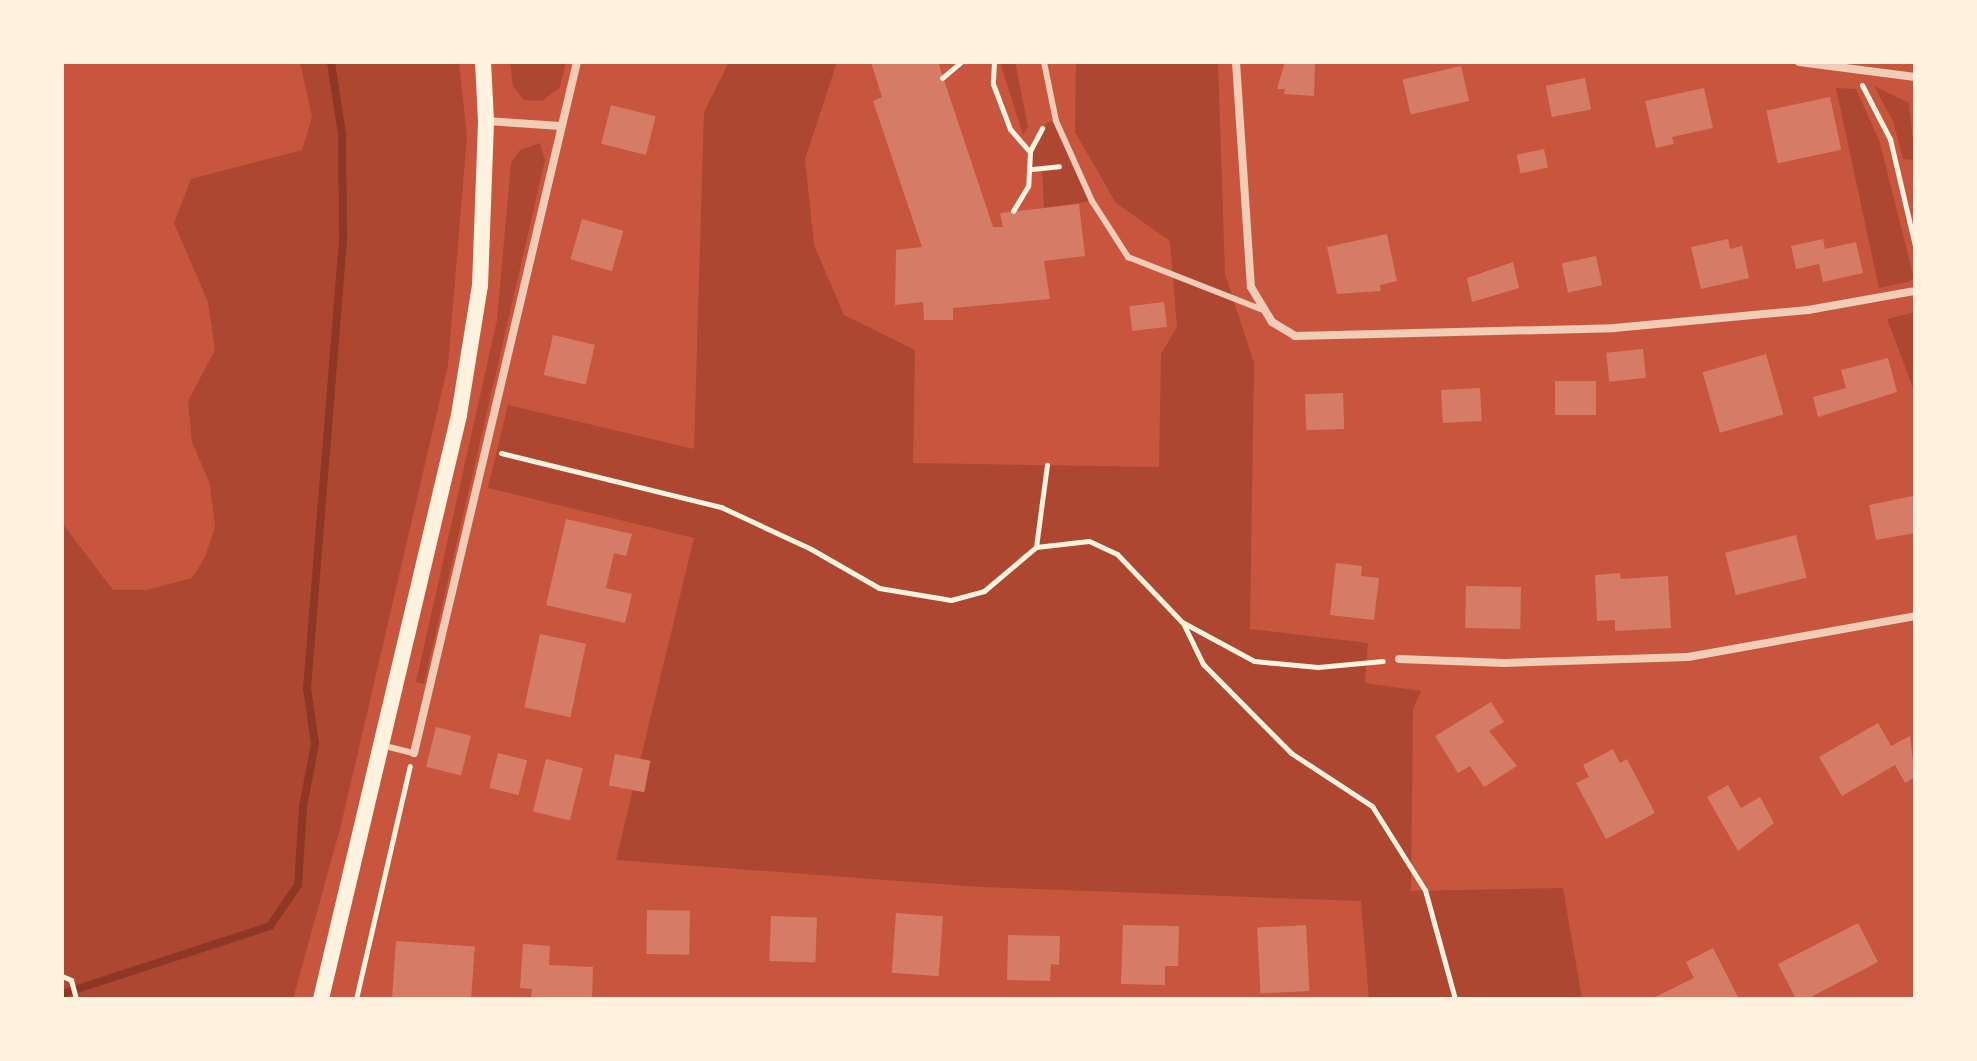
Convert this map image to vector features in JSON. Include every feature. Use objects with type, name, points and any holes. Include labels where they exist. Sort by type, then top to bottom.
[{"type":"main road","points":[[321,999],[461,401],[480,286],[486,121],[483,62]]},
{"type":"street","points":[[414,753],[577,62]]},
{"type":"street","points":[[1236,62],[1251,287],[1261,309],[1283,330],[1325,338],[1614,328],[1808,310],[1915,291]]},
{"type":"street","points":[[1799,62],[1915,77]]},
{"type":"street","points":[[486,121],[561,126]]},
{"type":"street","points":[[1399,659],[1504,663],[1688,657],[1915,616]]},
{"type":"lane","points":[[1044,62],[1056,121],[1076,164],[1128,257],[1261,309]]},
{"type":"lane","points":[[381,745],[414,753]]},
{"type":"path","points":[[942,78],[961,62]]},
{"type":"path","points":[[994,62],[993,84],[1010,129],[1030,152],[1032,169],[1013,211]]},
{"type":"path","points":[[1862,87],[1890,139],[1915,246]]},
{"type":"path","points":[[1032,169],[1076,164]]},
{"type":"path","points":[[485,449],[721,507],[811,549],[879,588],[951,600],[984,591],[1036,547],[1089,541],[1117,554],[1182,622],[1203,664],[1291,753],[1372,806],[1425,890],[1455,999]]},
{"type":"path","points":[[1036,547],[1047,465]]},
{"type":"path","points":[[1182,622],[1254,661],[1318,667],[1399,659]]},
{"type":"path","points":[[356,999],[414,753]]},
{"type":"path","points":[[62,976],[71,980],[76,999]]},
{"type":"shaded area","points":[[300,62],[459,62],[467,137],[448,365],[341,825],[293,999],[62,999],[62,523],[113,590],[147,590],[192,578],[205,557],[215,527],[210,484],[192,442],[188,401],[215,350],[208,302],[174,223],[191,179],[302,150],[312,117]]},
{"type":"shaded area","points":[[510,62],[566,62],[560,87],[542,101],[524,100],[513,86]]},
{"type":"shaded area","points":[[729,62],[837,62],[805,159],[814,245],[844,315],[915,350],[913,463],[1159,467],[1161,354],[1177,327],[1170,241],[1116,203],[1075,132],[1076,62],[1218,62],[1225,274],[1254,363],[1250,629],[1368,643],[1365,683],[1421,691],[1413,709],[1411,891],[1563,888],[1582,999],[1369,999],[1361,901],[981,887],[616,860],[694,538],[488,488],[508,405],[694,449],[704,112]]},
{"type":"shaded area","points":[[1000,62],[1015,62],[1028,127],[1023,135]]},
{"type":"shaded area","points":[[1874,86],[1909,103],[1915,160],[1903,159],[1893,121]]},
{"type":"shaded area","points":[[1836,88],[1856,89],[1879,140],[1914,278],[1908,282],[1879,288]]},
{"type":"shaded area","points":[[1056,121],[1092,201],[1044,208],[1042,168],[1032,169],[1030,152],[1046,123]]},
{"type":"shaded area","points":[[540,143],[545,160],[424,684],[416,682],[497,320],[511,163],[520,150]]},
{"type":"shaded area","points":[[1915,312],[1915,393],[1887,319]]},
{"type":"building","points":[[871,62],[938,62],[993,227],[1003,227],[1000,213],[1079,204],[1085,256],[1044,261],[1050,299],[953,308],[953,320],[924,320],[923,302],[895,305],[896,250],[922,247],[873,101],[882,97]]},
{"type":"building","points":[[1285,62],[1315,62],[1314,96],[1284,94],[1285,89],[1277,89]]},
{"type":"building","points":[[1461,66],[1469,101],[1411,115],[1403,79]]},
{"type":"building","points":[[1585,78],[1591,109],[1552,117],[1546,86]]},
{"type":"building","points":[[1704,88],[1713,128],[1672,137],[1674,144],[1656,148],[1645,101]]},
{"type":"building","points":[[1830,97],[1841,150],[1778,163],[1766,111]]},
{"type":"building","points":[[611,105],[656,116],[646,155],[601,144]]},
{"type":"building","points":[[1544,149],[1548,168],[1521,173],[1517,155]]},
{"type":"building","points":[[582,219],[623,231],[612,271],[570,259]]},
{"type":"building","points":[[1387,234],[1397,281],[1380,285],[1381,291],[1337,294],[1327,247]]},
{"type":"building","points":[[1728,239],[1730,249],[1742,246],[1749,278],[1701,289],[1691,247]]},
{"type":"building","points":[[1823,239],[1825,249],[1856,242],[1863,273],[1823,282],[1819,264],[1796,269],[1791,246]]},
{"type":"building","points":[[1596,256],[1602,285],[1568,293],[1562,263]]},
{"type":"building","points":[[1513,262],[1519,288],[1472,302],[1467,278]]},
{"type":"building","points":[[1164,302],[1167,327],[1132,331],[1129,306]]},
{"type":"building","points":[[553,335],[595,345],[586,385],[544,375]]},
{"type":"building","points":[[1643,349],[1646,378],[1609,382],[1606,353]]},
{"type":"building","points":[[1766,354],[1783,415],[1720,433],[1703,372]]},
{"type":"building","points":[[1888,358],[1897,392],[1818,417],[1813,397],[1846,388],[1841,370]]},
{"type":"building","points":[[1555,381],[1596,381],[1596,415],[1555,415]]},
{"type":"building","points":[[1480,388],[1482,421],[1443,423],[1441,390]]},
{"type":"building","points":[[1343,393],[1344,429],[1306,430],[1305,394]]},
{"type":"building","points":[[1913,496],[1915,533],[1876,540],[1869,505]]},
{"type":"building","points":[[566,519],[632,534],[626,556],[614,553],[606,588],[632,594],[625,623],[546,605]]},
{"type":"building","points":[[1796,535],[1807,578],[1736,595],[1725,553]]},
{"type":"building","points":[[1336,563],[1362,566],[1361,576],[1379,578],[1374,620],[1330,615]]},
{"type":"building","points":[[1620,573],[1621,579],[1668,576],[1671,628],[1615,631],[1615,620],[1597,621],[1595,575]]},
{"type":"building","points":[[1466,586],[1521,587],[1520,629],[1465,628]]},
{"type":"building","points":[[540,634],[586,644],[570,717],[524,707]]},
{"type":"building","points":[[1491,702],[1504,722],[1489,731],[1517,766],[1484,787],[1470,766],[1458,773],[1435,736]]},
{"type":"building","points":[[1878,723],[1891,746],[1910,736],[1915,777],[1905,783],[1895,765],[1842,796],[1819,757]]},
{"type":"building","points":[[436,727],[471,736],[461,775],[426,767]]},
{"type":"building","points":[[1613,749],[1620,763],[1627,759],[1655,813],[1606,839],[1576,783],[1589,777],[1583,765]]},
{"type":"building","points":[[498,753],[527,760],[518,795],[489,788]]},
{"type":"building","points":[[615,754],[650,761],[644,792],[609,785]]},
{"type":"building","points":[[546,759],[583,768],[570,821],[533,811]]},
{"type":"building","points":[[1728,785],[1741,808],[1760,797],[1774,823],[1738,851],[1707,797]]},
{"type":"building","points":[[647,910],[690,911],[689,955],[646,954]]},
{"type":"building","points":[[896,913],[943,916],[939,976],[892,973]]},
{"type":"building","points":[[771,916],[817,918],[815,963],[769,961]]},
{"type":"building","points":[[1858,923],[1878,962],[1807,999],[1796,999],[1778,964]]},
{"type":"building","points":[[1123,925],[1179,926],[1178,966],[1165,966],[1165,985],[1121,984]]},
{"type":"building","points":[[1306,925],[1309,991],[1261,993],[1257,928]]},
{"type":"building","points":[[1008,935],[1060,936],[1059,965],[1051,964],[1050,981],[1007,980]]},
{"type":"building","points":[[396,941],[475,947],[471,999],[392,999]]},
{"type":"building","points":[[523,944],[550,946],[549,965],[593,967],[592,999],[531,999],[532,989],[520,988]]},
{"type":"building","points":[[1713,948],[1739,999],[1651,999],[1694,978],[1686,962]]},
{"type":"waterway","points":[[62,994],[270,926],[298,885],[303,807],[315,744],[307,688],[343,238],[342,134],[331,62]]}]
